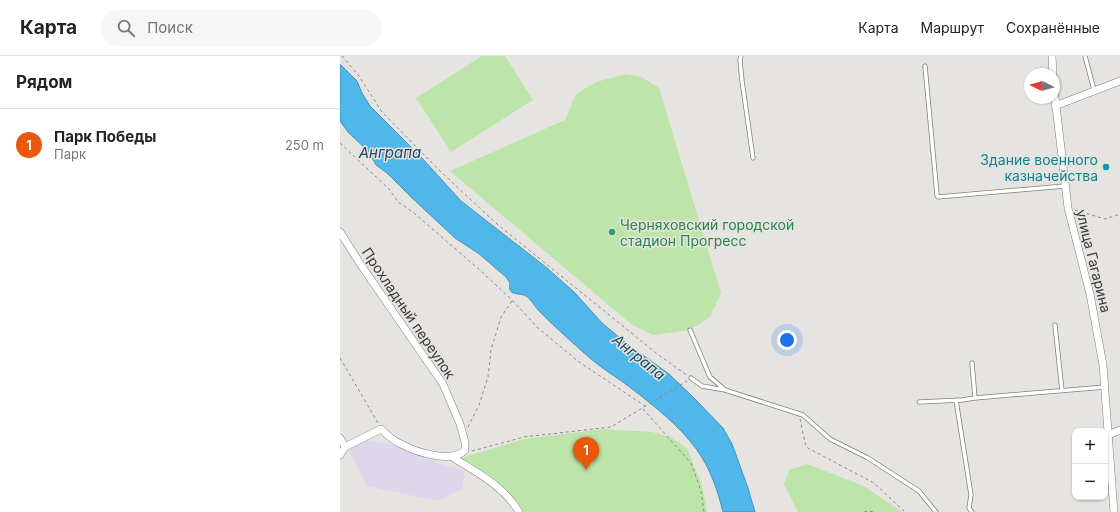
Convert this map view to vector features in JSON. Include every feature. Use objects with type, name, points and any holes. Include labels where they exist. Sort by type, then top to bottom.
[{"type":"street","points":[[1052,56],[1053,68]]},
{"type":"street","points":[[1055,106],[1120,81]]},
{"type":"street","name":"улица Гагарина","points":[[1055,106],[1068,208],[1090,294],[1104,365],[1108,428]]},
{"type":"street","name":"Прохладный переулок","points":[[340,232],[443,384],[465,442],[465,450],[462,454]]},
{"type":"street","points":[[340,455],[345,447],[381,429],[401,445],[432,455],[452,457],[462,454]]},
{"type":"street","points":[[1108,435],[1120,430]]},
{"type":"street","name":"улица Гагарина","points":[[1108,435],[1114,512]]},
{"type":"street","points":[[340,438],[345,447]]},
{"type":"street","points":[[452,457],[496,485],[514,504],[519,512]]},
{"type":"lane","points":[[741,56],[742,81],[752,158]]},
{"type":"lane","points":[[1085,56],[1094,90]]},
{"type":"lane","points":[[925,66],[938,197],[1065,186]]},
{"type":"lane","points":[[1055,325],[1062,390]]},
{"type":"lane","points":[[690,330],[710,376],[725,390]]},
{"type":"lane","points":[[972,362],[975,398]]},
{"type":"lane","points":[[691,378],[702,386],[725,390],[802,415],[830,439],[868,458],[919,491],[936,512]]},
{"type":"lane","points":[[919,402],[1106,387]]},
{"type":"lane","points":[[956,400],[971,495],[970,508],[972,512]]},
{"type":"path","points":[[342,56],[358,76],[382,112],[440,171],[497,224],[656,353],[691,378],[646,407],[611,427],[524,437],[462,454]]},
{"type":"path","points":[[340,143],[389,189],[398,202],[470,262],[512,300],[538,328],[578,362],[646,407]]},
{"type":"path","points":[[1068,208],[1105,219],[1120,214]]},
{"type":"path","points":[[463,436],[479,405],[488,378],[491,350],[501,317],[512,300]]},
{"type":"path","points":[[340,358],[381,429]]},
{"type":"path","points":[[643,408],[691,464],[701,490],[704,512]]},
{"type":"path","points":[[799,414],[806,447],[874,483],[905,512]]},
{"type":"path","points":[[864,512],[874,512]]},
{"type":"shaded area","points":[[367,440],[394,445],[441,464],[461,469],[464,471],[463,488],[438,501],[367,486],[350,452],[351,447]]},
{"type":"green space","points":[[482,56],[505,56],[533,100],[451,152],[416,98]]},
{"type":"green space","name":"Черняховский городской стадион Прогресс","points":[[626,74],[642,77],[659,88],[721,293],[710,317],[690,330],[653,335],[631,324],[450,171],[565,120],[576,94],[596,82]]},
{"type":"green space","points":[[604,429],[652,432],[670,437],[687,448],[702,485],[707,512],[523,512],[518,504],[503,489],[458,459],[524,439]]},
{"type":"green space","points":[[807,464],[864,486],[902,512],[798,512],[784,484],[789,470]]},
{"type":"water","name":"Анграпа","points":[[340,64],[357,81],[370,106],[421,157],[461,201],[547,268],[574,292],[602,323],[626,343],[669,374],[723,428],[732,444],[755,512],[723,512],[716,488],[706,464],[690,441],[675,425],[658,409],[591,359],[546,318],[528,297],[512,292],[510,290],[510,283],[506,277],[478,253],[455,238],[387,173],[376,165],[369,152],[348,132],[340,121]]},
{"type":"place","name":"Здание военного казначейства","points":[[1106,167]]},
{"type":"place","name":"Черняховский городской стадион Прогресс","points":[[612,232]]},
{"type":"place","name":"Парк Победы","points":[[586,470]]}]
